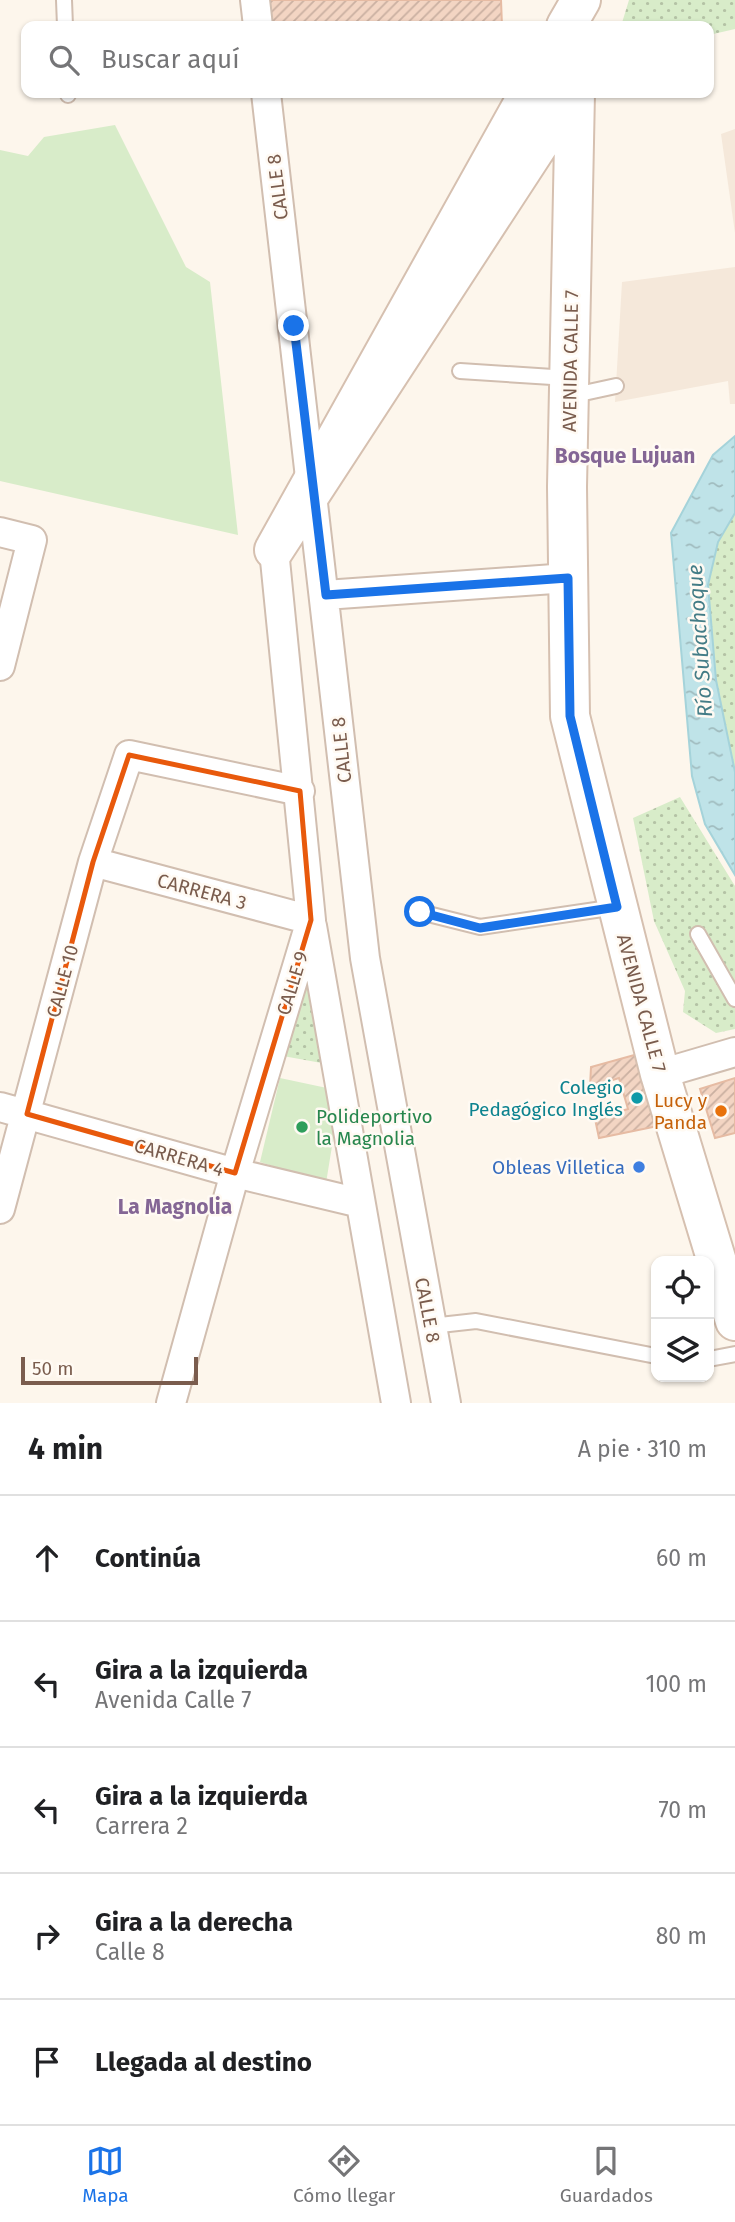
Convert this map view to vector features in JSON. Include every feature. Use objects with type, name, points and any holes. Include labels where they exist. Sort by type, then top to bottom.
[{"type":"main road","points":[[572,0],[573,21]]},
{"type":"main road","points":[[569,21],[580,0]]},
{"type":"main road","points":[[274,550],[526,98]]},
{"type":"main road","name":"AVENIDA CALLE 7","points":[[274,550],[570,98]]},
{"type":"main road","name":"AVENIDA CALLE 7","points":[[573,98],[568,578],[570,716],[660,1074],[735,1321]]},
{"type":"street","points":[[255,0],[257,21]]},
{"type":"street","name":"CALLE 8","points":[[267,98],[326,595],[365,958],[446,1403]]},
{"type":"street","points":[[0,532],[32,540],[2,653]]},
{"type":"street","name":"CALLE 9","points":[[171,1403],[235,1173],[311,920],[274,550]]},
{"type":"street","points":[[326,595],[568,578]]},
{"type":"street","name":"CALLE 10","points":[[0,1209],[93,862],[130,755],[300,791]]},
{"type":"street","name":"CARRERA 3","points":[[93,862],[311,920]]},
{"type":"street","points":[[311,920],[396,1403]]},
{"type":"street","points":[[660,1074],[735,1052]]},
{"type":"street","name":"CARRERA 4","points":[[0,1107],[235,1173],[360,1203]]},
{"type":"lane","points":[[64,0],[65,21]]},
{"type":"lane","points":[[460,371],[569,387],[616,386]]},
{"type":"lane","points":[[420,912],[480,928],[617,907]]},
{"type":"lane","points":[[698,934],[735,999]]},
{"type":"lane","points":[[430,1326],[476,1321],[651,1355]]},
{"type":"lane","points":[[714,1358],[735,1354]]},
{"type":"highlighted area","points":[[129,755],[300,791],[311,920],[235,1173],[27,1114],[93,862]]},
{"type":"shaded area","points":[[735,129],[735,233],[721,134]]},
{"type":"shaded area","points":[[735,267],[735,404],[730,404],[728,381],[615,402],[622,282]]},
{"type":"green space","points":[[629,0],[735,0],[735,29],[714,34],[714,21],[623,21]]},
{"type":"green space","points":[[115,125],[186,267],[210,282],[238,535],[0,481],[0,150],[28,156],[44,137]]},
{"type":"green space","points":[[735,513],[735,772],[716,680],[708,585],[718,542]]},
{"type":"green space","points":[[680,797],[735,886],[735,1029],[716,1033],[683,1012],[685,991],[654,921],[633,818]]},
{"type":"green space","points":[[310,972],[327,1064],[283,1056]]},
{"type":"green space","name":"Polideportivo la Magnolia","points":[[280,1078],[341,1091],[326,1183],[260,1162]]},
{"type":"water","name":"Río Subachoque","points":[[735,436],[735,513],[718,542],[708,585],[716,680],[735,772],[735,875],[705,824],[692,776],[671,533],[713,455]]},
{"type":"building","points":[[264,0],[501,0],[502,21],[267,21]]},
{"type":"building","name":"Colegio Pedagógico Inglés","points":[[638,1054],[658,1126],[599,1138],[595,1119],[628,1109],[619,1078],[590,1087],[591,1067]]},
{"type":"building","name":"Lucy y Panda","points":[[735,1078],[735,1133],[715,1138],[700,1089]]},
{"type":"place","name":"Colegio Pedagógico Inglés","points":[[637,1098]]},
{"type":"place","name":"Lucy y Panda","points":[[721,1111]]},
{"type":"place","name":"Polideportivo la Magnolia","points":[[302,1127]]},
{"type":"place","name":"Obleas Villetica","points":[[639,1167]]},
{"type":"district","name":"Bosque Lujuan","points":[[625,456]]},
{"type":"district","name":"La Magnolia","points":[[175,1207]]},
{"type":"route","points":[[294,326],[326,595],[568,578],[570,716],[617,907],[480,928],[420,912]]}]
